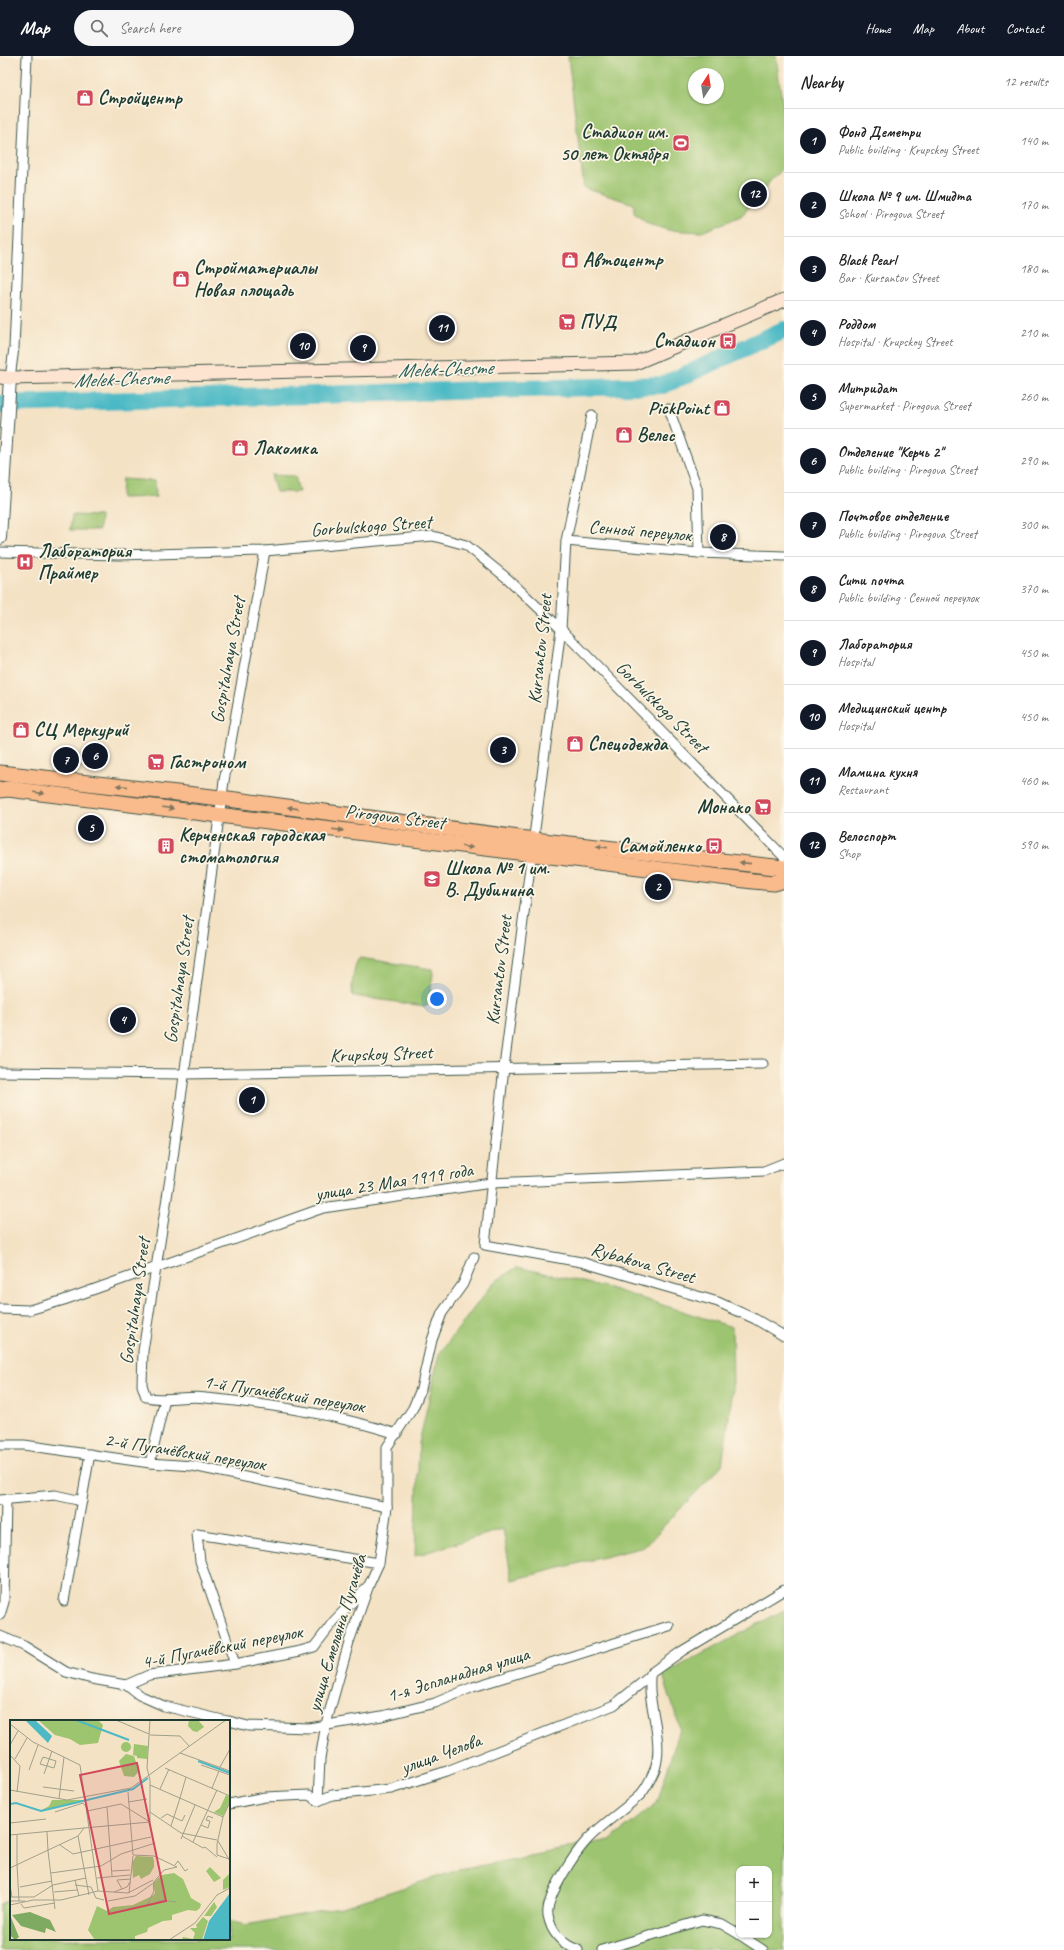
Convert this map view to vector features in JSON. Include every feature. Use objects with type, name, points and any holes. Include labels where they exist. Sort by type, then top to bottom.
[{"type":"main road","points":[[7,381],[635,363],[784,300]]},
{"type":"main road","name":"Pirogova Street","points":[[0,773],[221,798],[767,882],[779,882],[784,880]]},
{"type":"main road","name":"Pirogova Street","points":[[0,790],[8,789],[219,815],[533,847],[784,868]]},
{"type":"street","points":[[0,538],[7,417],[7,381],[14,348],[27,56]]},
{"type":"street","points":[[669,410],[697,488],[699,553]]},
{"type":"street","name":"Kursantov Street","points":[[484,1245],[504,1067],[561,629],[566,541],[592,415]]},
{"type":"street","name":"Gorbulskogo Street","points":[[0,552],[119,555],[265,551],[433,536],[466,545],[502,574],[561,629],[784,857]]},
{"type":"street","name":"Сенной переулок","points":[[566,541],[699,553],[784,556]]},
{"type":"street","name":"Gospitalnaya Street","points":[[165,1399],[146,1397],[142,1384],[143,1351],[157,1269],[221,798],[265,551]]},
{"type":"street","name":"Krupskoy Street","points":[[0,1072],[184,1074],[504,1067],[763,1064]]},
{"type":"street","name":"улица 23 Мая 1919 года","points":[[0,1309],[29,1310],[64,1300],[157,1269],[323,1208],[491,1183],[764,1171],[784,1163]]},
{"type":"street","name":"Rybakova Street","points":[[484,1245],[580,1262],[718,1302],[755,1319],[784,1336]]},
{"type":"street","name":"улица Емельяна Пугачёва","points":[[318,1801],[320,1759],[326,1724],[349,1642],[369,1585],[379,1563],[387,1506],[387,1447],[413,1408],[421,1388],[432,1340],[442,1313],[463,1284],[474,1258]]},
{"type":"street","name":"1-й Пугачёвский переулок","points":[[165,1399],[193,1396],[246,1402],[332,1415],[397,1434]]},
{"type":"street","points":[[150,1463],[165,1399]]},
{"type":"street","name":"2-й Пугачёвский переулок","points":[[0,1445],[24,1445],[150,1463],[193,1466],[387,1506]]},
{"type":"street","points":[[64,1601],[90,1454]]},
{"type":"street","points":[[0,1615],[4,1602],[3,1500],[55,1495],[82,1500]]},
{"type":"street","points":[[235,1664],[200,1561],[197,1534],[379,1563]]},
{"type":"street","name":"4-й Пугачёвский переулок","points":[[126,1685],[149,1675],[235,1664],[314,1647],[334,1621],[369,1585]]},
{"type":"street","name":"улица Челова","points":[[318,1801],[332,1795],[392,1789],[447,1771],[614,1705],[649,1677],[656,1668],[784,1590]]},
{"type":"street","name":"1-я Эспланадная улица","points":[[230,1722],[248,1726],[310,1728],[326,1724],[382,1716],[435,1703],[473,1687],[669,1626]]},
{"type":"street","name":"1-я Эспланадная улица","points":[[0,1636],[24,1646],[66,1672],[92,1680],[126,1685],[139,1695],[164,1706],[224,1720]]},
{"type":"street","points":[[578,1950],[562,1942],[556,1934],[548,1914],[549,1908],[558,1884],[575,1854],[605,1823],[640,1795],[649,1783],[658,1752],[649,1677]]},
{"type":"street","points":[[230,1804],[265,1797],[309,1794],[318,1801]]},
{"type":"street","points":[[602,1950],[702,1920],[722,1924],[736,1933]]},
{"type":"street","points":[[744,1938],[763,1950]]},
{"type":"green space","name":"Стадион им. 50 лет Октября","points":[[568,56],[776,56],[784,117],[784,168],[770,181],[762,194],[741,216],[702,232],[668,230],[648,224],[634,213],[634,204],[584,188]]},
{"type":"green space","points":[[271,475],[295,476],[299,492],[276,492]]},
{"type":"green space","points":[[122,479],[155,481],[156,497],[121,498]]},
{"type":"green space","points":[[72,515],[100,516],[99,530],[70,530]]},
{"type":"green space","points":[[360,958],[432,969],[433,974],[428,1005],[425,1006],[353,996],[353,976],[356,964]]},
{"type":"green space","points":[[517,1267],[609,1288],[732,1327],[733,1389],[722,1465],[644,1547],[512,1580],[503,1529],[415,1556],[419,1443],[439,1354],[493,1283]]},
{"type":"green space","points":[[784,1610],[784,1950],[0,1950],[0,1904],[10,1900],[10,1940],[230,1940],[230,1921],[245,1925],[339,1908],[459,1870],[610,1840],[657,1803],[680,1728],[663,1675]]},
{"type":"waterway","name":"Melek-Chesme","points":[[0,404],[663,385],[784,330]]},
{"type":"place","name":"Стройцентр","points":[[85,98]]},
{"type":"place","name":"Стадион им. 50 лет Октября","points":[[681,143]]},
{"type":"place","name":"Велоспорт","points":[[754,194]]},
{"type":"place","name":"Автоцентр","points":[[570,260]]},
{"type":"place","name":"Стройматериалы Новая площадь","points":[[181,279]]},
{"type":"place","name":"ПУД","points":[[567,322]]},
{"type":"place","name":"Мамина кухня","points":[[442,328]]},
{"type":"place","name":"Стадион","points":[[728,341]]},
{"type":"place","name":"Медицинский центр","points":[[303,346]]},
{"type":"place","name":"Лаборатория","points":[[363,348]]},
{"type":"place","name":"PickPoint","points":[[722,408]]},
{"type":"place","name":"Велес","points":[[624,435]]},
{"type":"place","name":"Лакомка","points":[[240,448]]},
{"type":"place","name":"Сити почта","points":[[723,537]]},
{"type":"place","name":"Лаборатория Праймер","points":[[25,562]]},
{"type":"place","name":"СЦ Меркурий","points":[[21,730]]},
{"type":"place","name":"Спецодежда","points":[[575,744]]},
{"type":"place","name":"Black Pearl","points":[[503,750]]},
{"type":"place","name":"Отделение \"Керчь 2\"","points":[[95,756]]},
{"type":"place","name":"Почтовое отделение","points":[[66,760]]},
{"type":"place","name":"Гастроном","points":[[156,762]]},
{"type":"place","name":"Монако","points":[[763,807]]},
{"type":"place","name":"Митридат","points":[[91,828]]},
{"type":"place","name":"Керченская городская стоматология","points":[[166,846]]},
{"type":"place","name":"Самойленко","points":[[714,846]]},
{"type":"place","name":"Школа № 1 им. В. Дубинина","points":[[432,879]]},
{"type":"place","name":"Школа № 9 им. Шмидта","points":[[658,887]]},
{"type":"place","name":"Роддом","points":[[123,1020]]},
{"type":"place","name":"Фонд Деметри","points":[[252,1100]]}]
